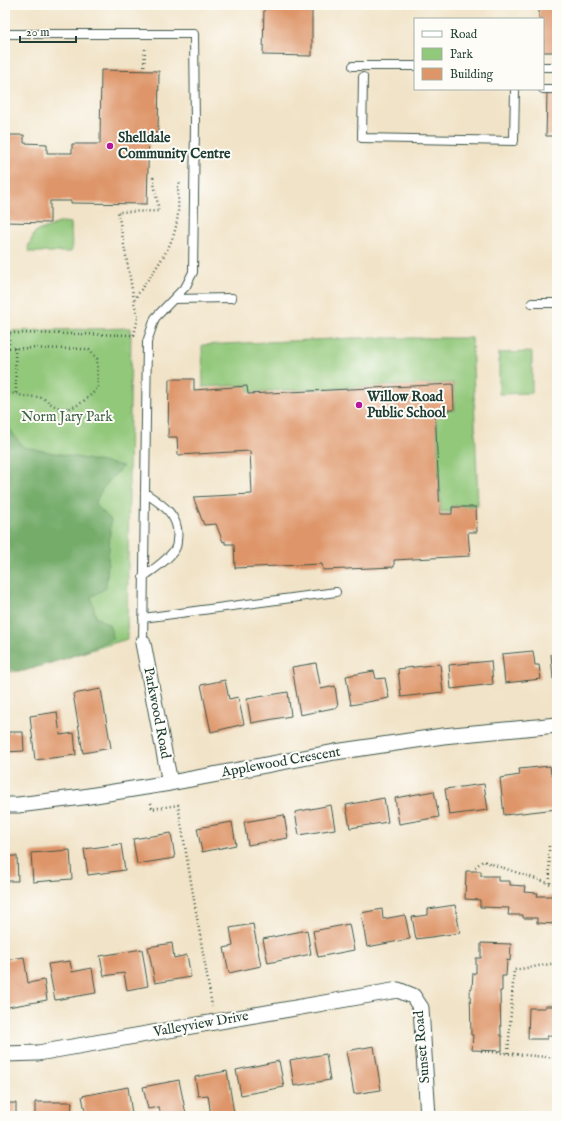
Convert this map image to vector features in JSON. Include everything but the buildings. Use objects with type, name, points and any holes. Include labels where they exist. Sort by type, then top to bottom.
[{"type":"street","name":"Parkwood Road","points":[[143,643],[170,783]]},
{"type":"street","name":"Applewood Crescent","points":[[5,805],[18,805],[83,797],[170,783],[335,752],[435,737],[557,724]]},
{"type":"street","name":"Valleyview Drive","points":[[5,1054],[38,1053],[398,990]]},
{"type":"street","name":"Sunset Road","points":[[398,990],[413,996],[421,1008],[428,1116]]},
{"type":"lane","points":[[5,34],[194,34],[195,124],[193,272],[186,286],[155,318],[147,342],[143,643]]},
{"type":"lane","points":[[353,66],[414,66]]},
{"type":"lane","points":[[544,67],[557,68]]},
{"type":"lane","points":[[364,77],[362,138],[514,141],[515,90]]},
{"type":"lane","points":[[544,89],[557,89]]},
{"type":"lane","points":[[174,299],[232,298]]},
{"type":"lane","points":[[532,303],[557,303]]},
{"type":"lane","points":[[143,577],[163,562],[176,548],[179,532],[174,519],[166,507],[145,493]]},
{"type":"lane","points":[[143,618],[336,592]]},
{"type":"path","points":[[144,49],[144,70]]},
{"type":"path","points":[[9,348],[10,333],[134,335],[138,318],[118,212],[160,211],[153,177]]},
{"type":"path","points":[[134,302],[167,249],[177,222],[178,187],[180,182],[184,182]]},
{"type":"path","points":[[5,348],[89,349],[97,360],[98,388],[89,397],[65,410],[54,406],[42,398],[23,396],[16,393],[5,393]]},
{"type":"path","points":[[16,348],[16,393]]},
{"type":"path","points":[[152,809],[178,805],[214,1022]]},
{"type":"path","points":[[549,846],[550,884]]},
{"type":"path","points":[[475,867],[483,861],[557,886]]},
{"type":"path","points":[[508,1053],[514,970],[557,963]]},
{"type":"path","points":[[481,1051],[557,1058]]},
{"type":"green space","points":[[62,222],[71,223],[71,252],[29,252],[28,247],[35,232]]},
{"type":"green space","name":"Norm Jary Park","points":[[131,328],[127,639],[23,671],[5,672],[5,331]]},
{"type":"green space","points":[[354,338],[472,338],[478,506],[451,506],[451,512],[441,512],[436,411],[455,410],[453,383],[249,392],[248,385],[203,387],[202,345]]},
{"type":"green space","points":[[532,352],[532,393],[499,394],[499,353]]},
{"type":"green space","points":[[5,423],[23,447],[123,466],[102,489],[95,504],[111,520],[106,588],[91,597],[96,617],[109,625],[114,639],[67,658],[24,671],[5,667]]},
{"type":"place","name":"Shelldale Community Centre","points":[[110,146]]},
{"type":"place","name":"Willow Road Public School","points":[[359,405]]}]
